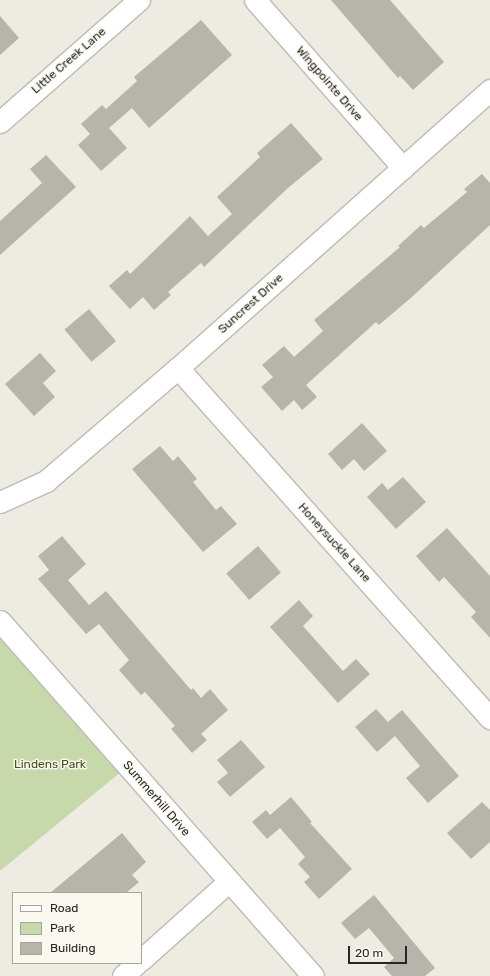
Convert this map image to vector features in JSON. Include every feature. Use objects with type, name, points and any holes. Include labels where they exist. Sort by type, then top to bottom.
[{"type":"street","name":"Little Creek Lane","points":[[0,122],[139,0]]},
{"type":"street","name":"Wingpointe Drive","points":[[255,0],[403,168]]},
{"type":"street","name":"Suncrest Drive","points":[[0,502],[46,481],[178,368],[490,90]]},
{"type":"street","name":"Honeysuckle Lane","points":[[178,368],[490,718]]},
{"type":"street","name":"Summerhill Drive","points":[[0,621],[313,976]]},
{"type":"street","points":[[142,959],[229,881]]},
{"type":"street","points":[[123,976],[136,964]]},
{"type":"green space","name":"Lindens Park","points":[[0,633],[122,771],[0,871]]},
{"type":"building","points":[[331,0],[390,0],[444,62],[413,90],[400,76],[398,78]]},
{"type":"building","points":[[0,16],[19,38],[0,55]]},
{"type":"building","points":[[201,20],[232,55],[149,128],[132,108],[109,128],[127,148],[101,171],[78,145],[90,134],[81,124],[102,105],[106,109],[137,81],[134,77]]},
{"type":"building","points":[[291,123],[323,159],[288,188],[204,267],[201,263],[168,292],[171,295],[154,310],[143,297],[130,309],[109,286],[127,270],[130,274],[190,216],[208,236],[232,214],[217,197],[260,157],[257,153]]},
{"type":"building","points":[[46,155],[76,187],[0,255],[0,221],[42,183],[30,169]]},
{"type":"building","points":[[482,174],[490,183],[490,225],[413,296],[379,325],[376,322],[306,385],[317,397],[302,410],[294,400],[282,411],[261,387],[273,377],[262,365],[284,346],[294,357],[323,331],[314,320],[400,247],[398,246],[421,225],[424,228],[467,192],[464,189]]},
{"type":"building","points":[[89,309],[116,341],[91,362],[64,330]]},
{"type":"building","points":[[40,353],[56,371],[43,383],[55,397],[34,416],[5,384]]},
{"type":"building","points":[[362,423],[387,451],[364,471],[354,459],[342,470],[328,454]]},
{"type":"building","points":[[160,446],[173,461],[178,456],[197,479],[193,482],[216,510],[221,506],[237,524],[203,552],[132,469]]},
{"type":"building","points":[[403,477],[426,502],[396,529],[367,497],[382,483],[388,490]]},
{"type":"building","points":[[447,528],[490,576],[490,638],[471,617],[476,612],[444,577],[439,582],[416,556]]},
{"type":"building","points":[[62,536],[86,564],[68,580],[89,605],[106,591],[191,690],[193,688],[201,698],[210,689],[228,710],[201,734],[207,740],[192,753],[171,729],[175,726],[145,692],[141,695],[119,670],[129,660],[99,624],[86,634],[38,579],[49,570],[38,556]]},
{"type":"building","points":[[258,546],[281,572],[249,600],[226,574]]},
{"type":"building","points":[[299,600],[313,616],[303,626],[343,671],[356,659],[370,674],[338,703],[270,627]]},
{"type":"building","points":[[376,709],[388,722],[402,710],[459,776],[428,803],[406,778],[420,766],[395,736],[377,752],[355,727]]},
{"type":"building","points":[[241,740],[265,767],[230,797],[217,782],[228,773],[217,760]]},
{"type":"building","points":[[291,797],[312,822],[310,823],[352,869],[319,899],[304,882],[310,877],[298,864],[305,857],[280,828],[267,839],[252,822],[266,810],[270,815]]},
{"type":"building","points":[[482,802],[490,810],[490,842],[471,859],[447,833]]},
{"type":"building","points":[[122,833],[146,862],[132,875],[139,882],[127,892],[51,892]]},
{"type":"building","points":[[374,895],[435,968],[425,976],[392,976],[384,967],[394,958],[369,928],[355,939],[341,923]]}]
